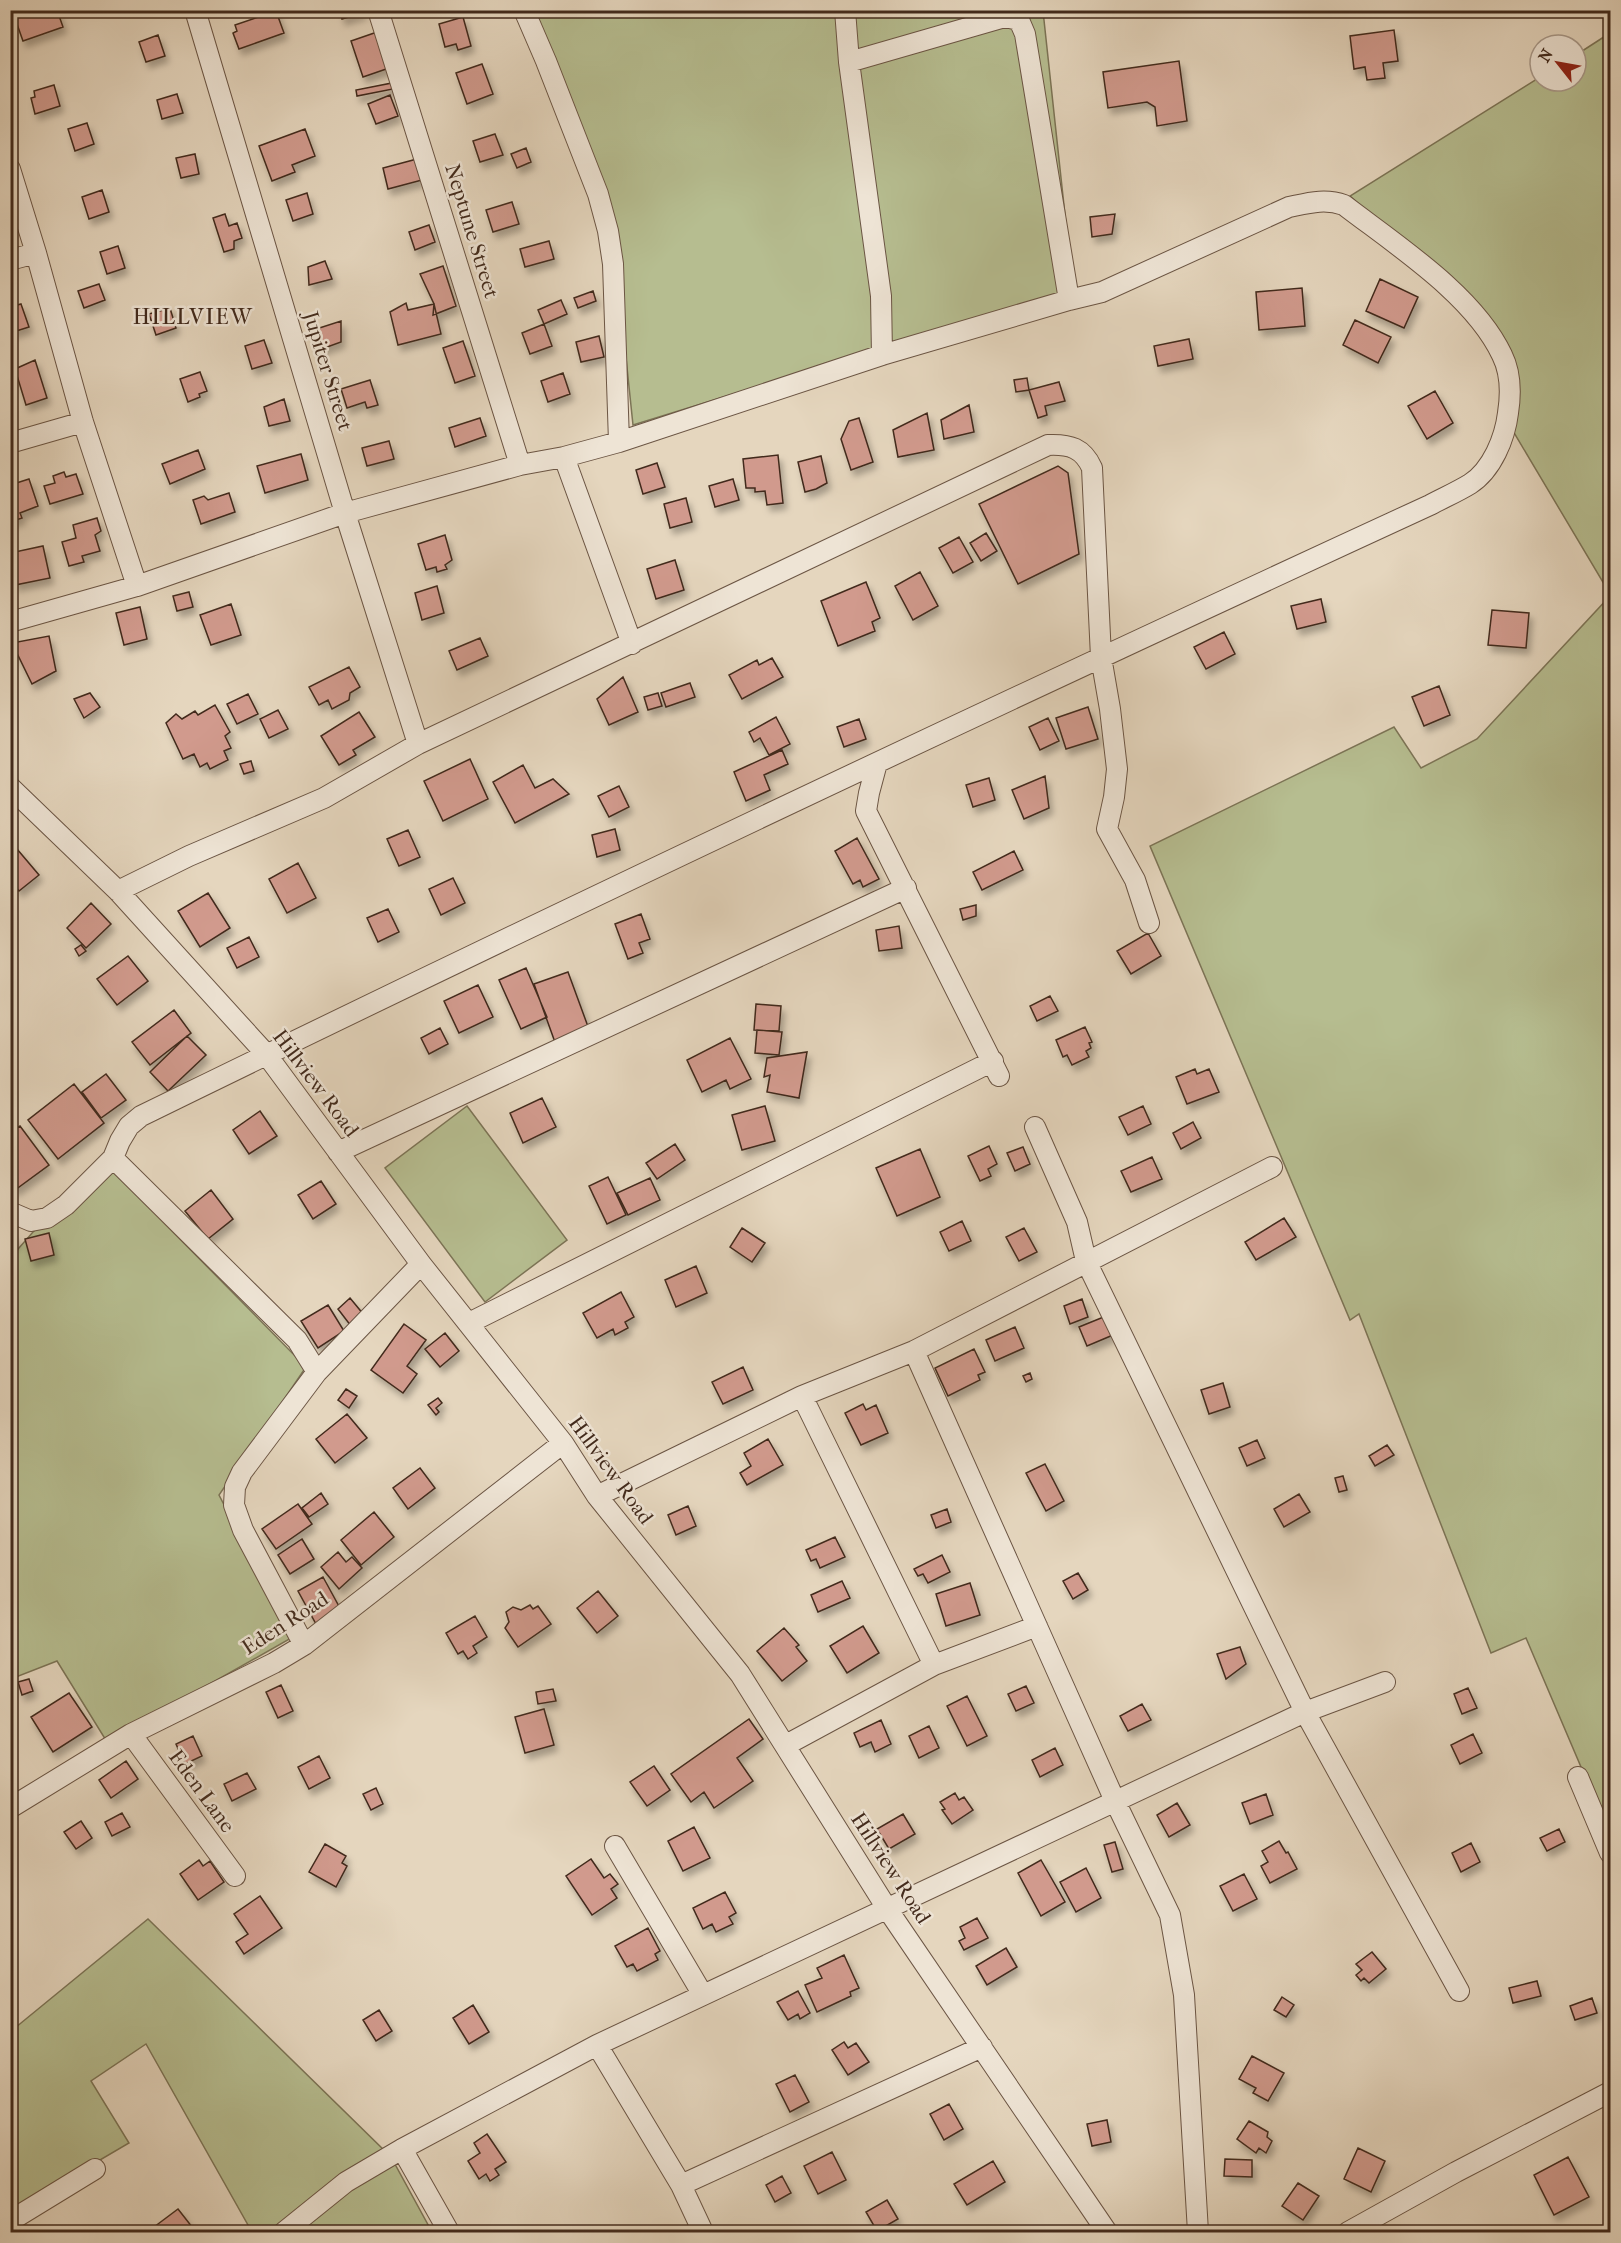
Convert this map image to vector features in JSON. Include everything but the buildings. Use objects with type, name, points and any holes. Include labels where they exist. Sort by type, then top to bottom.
[{"type":"street","name":"Jupiter Street","points":[[195,10],[345,513],[418,744]]},
{"type":"street","name":"Neptune Street","points":[[378,10],[520,465]]},
{"type":"street","points":[[524,10],[598,194],[608,231],[613,264],[619,442]]},
{"type":"street","points":[[845,10],[849,62],[881,296],[882,355]]},
{"type":"street","points":[[849,62],[1005,17],[1019,21],[1025,34],[1070,300]]},
{"type":"street","points":[[10,169],[83,422],[137,585]]},
{"type":"street","points":[[10,622],[137,585],[345,513],[520,465],[564,457],[619,442],[882,355],[1102,292],[1124,284],[1289,207],[1332,200],[1344,205],[1452,291],[1493,338],[1503,357],[1509,378],[1510,402],[1506,428],[1486,469],[1472,483],[1419,510],[877,763],[266,1054],[141,1116],[129,1126],[113,1158],[66,1205],[47,1218],[32,1221],[10,1212]]},
{"type":"street","points":[[10,260],[36,253]]},
{"type":"street","points":[[10,443],[83,422]]},
{"type":"street","points":[[118,891],[189,856],[324,798],[418,744],[1048,445],[1061,444],[1073,447],[1086,455],[1092,468],[1101,657],[1117,769],[1114,798],[1107,829],[1135,880],[1149,923]]},
{"type":"street","points":[[564,457],[632,644]]},
{"type":"street","points":[[469,1323],[996,1069],[866,811],[868,793],[877,763]]},
{"type":"street","name":"Hillview Road","points":[[10,787],[118,891],[266,1054],[422,1264],[563,1443],[597,1496],[740,1674],[888,1910],[1107,2232]]},
{"type":"street","points":[[338,1152],[906,888]]},
{"type":"street","points":[[1035,1127],[1077,1222],[1086,1261],[1305,1712],[1459,1991]]},
{"type":"street","points":[[113,1158],[297,1340],[317,1372]]},
{"type":"street","points":[[597,1496],[802,1396],[914,1351],[1272,1167]]},
{"type":"street","points":[[304,1645],[243,1530],[234,1505],[234,1487],[242,1472],[317,1372],[422,1264]]},
{"type":"street","points":[[914,1351],[1115,1801],[1170,1915],[1184,1995],[1198,2232]]},
{"type":"street","points":[[802,1396],[934,1665]]},
{"type":"street","name":"Eden Road","points":[[10,1808],[130,1734],[274,1663],[304,1645],[563,1443]]},
{"type":"street","points":[[786,1745],[934,1665],[1036,1626]]},
{"type":"street","points":[[284,2232],[346,2182],[597,2045],[1305,1712],[1385,1682]]},
{"type":"street","name":"Eden Lane","points":[[130,1734],[235,1876]]},
{"type":"street","points":[[1578,1777],[1611,1853]]},
{"type":"street","points":[[615,1846],[703,1995]]},
{"type":"street","points":[[597,2045],[681,2185],[703,2232]]},
{"type":"street","points":[[681,2185],[982,2047]]},
{"type":"street","points":[[1348,2232],[1456,2172],[1611,2092]]},
{"type":"street","points":[[402,2150],[449,2232]]},
{"type":"street","points":[[10,2222],[95,2169]]},
{"type":"green space","points":[[529,11],[1043,11],[1073,289],[633,425],[610,204]]},
{"type":"green space","points":[[1610,33],[1610,594],[1510,426],[1512,376],[1454,290],[1350,196],[1528,85],[1528,93],[1588,93],[1588,47]]},
{"type":"green space","points":[[1610,596],[1610,1835],[1526,1638],[1491,1653],[1359,1314],[1350,1320],[1150,846],[1394,727],[1421,768],[1477,739]]},
{"type":"green space","points":[[467,1106],[567,1240],[485,1302],[385,1168]]},
{"type":"green space","points":[[110,1168],[306,1367],[219,1495],[293,1637],[107,1742],[57,1661],[11,1679],[11,1257],[33,1232]]},
{"type":"green space","points":[[148,1919],[391,2157],[432,2232],[252,2232],[146,2044],[91,2081],[129,2143],[13,2211],[10,2208],[10,2032]]},
{"type":"district","name":"HILLVIEW","points":[[193,316]]}]
